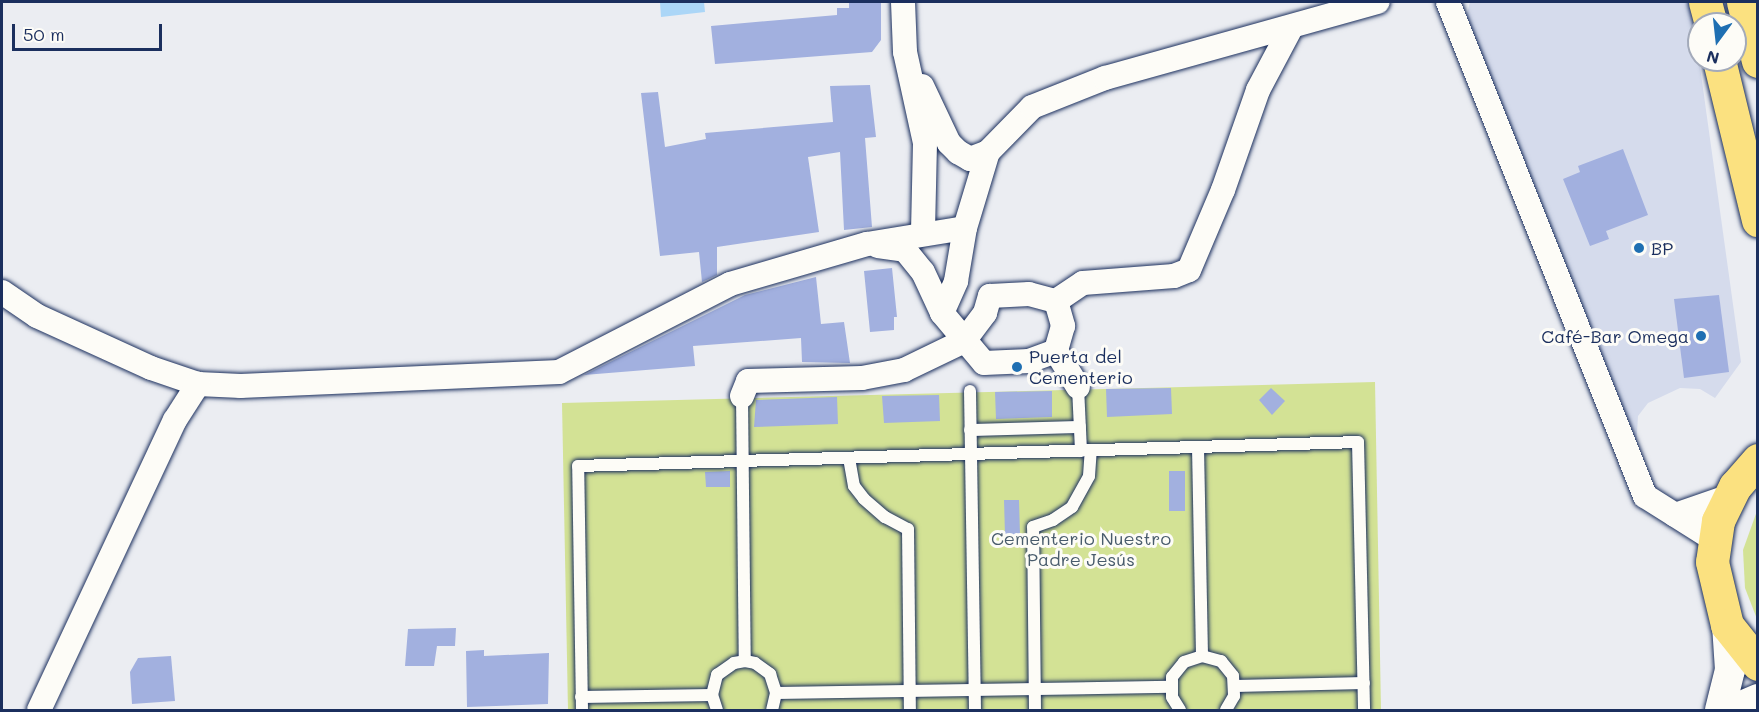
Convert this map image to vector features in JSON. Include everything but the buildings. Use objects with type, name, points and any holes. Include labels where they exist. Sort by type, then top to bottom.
[{"type":"main road","points":[[1743,2],[1758,61]]},
{"type":"main road","points":[[1722,72],[1758,220]]},
{"type":"main road","points":[[1758,460],[1730,496],[1718,521],[1712,562],[1727,626],[1758,664]]},
{"type":"street","points":[[903,2],[905,52],[925,143],[923,234]]},
{"type":"street","points":[[905,52],[950,143],[970,159],[988,152],[1032,107],[1105,78],[1378,2]]},
{"type":"street","points":[[1448,2],[1456,27],[1645,496],[1715,540]]},
{"type":"street","points":[[1456,27],[1467,2]]},
{"type":"street","points":[[960,261],[968,278],[990,297],[1029,294],[1056,301],[1083,283],[1174,276],[1189,270],[1223,190],[1258,90],[1291,28]]},
{"type":"street","points":[[942,314],[956,281],[965,228],[988,152]]},
{"type":"street","points":[[2,292],[37,316],[151,368],[198,384],[241,386],[560,372],[730,284],[867,244],[965,228]]},
{"type":"street","points":[[867,244],[905,250],[923,272],[942,314],[984,363],[1029,361],[1056,351]]},
{"type":"street","points":[[742,396],[748,381],[862,378],[904,370],[964,341],[985,313],[990,297]]},
{"type":"street","points":[[1056,301],[1064,326],[1056,351],[1078,387]]},
{"type":"street","points":[[39,711],[175,420],[198,384]]},
{"type":"street","points":[[1676,514],[1730,496]]},
{"type":"street","points":[[1720,711],[1730,670],[1727,626]]},
{"type":"street","points":[[1732,711],[1758,699]]},
{"type":"lane","points":[[1035,711],[1033,527],[1053,520],[1072,507],[1089,476],[1080,427],[1078,387]]},
{"type":"lane","points":[[970,390],[975,711]]},
{"type":"lane","points":[[742,396],[745,661]]},
{"type":"lane","points":[[970,430],[1080,427]]},
{"type":"lane","points":[[582,711],[578,466],[1359,442],[1364,711]]},
{"type":"lane","points":[[1198,447],[1202,656]]},
{"type":"lane","points":[[849,458],[854,486],[864,499],[885,517],[908,529],[910,711]]},
{"type":"lane","points":[[1180,711],[1170,687],[1172,677],[1184,662],[1202,656],[1228,668],[1235,686],[1226,711]]},
{"type":"lane","points":[[717,711],[712,695],[717,675],[734,663],[745,661],[770,674],[776,693],[772,711]]},
{"type":"lane","points":[[1235,686],[1364,683]]},
{"type":"lane","points":[[776,693],[1170,687]]},
{"type":"lane","points":[[581,697],[712,695]]},
{"type":"shaded area","name":"BP","points":[[1470,2],[1691,2],[1692,12],[1687,12],[1687,72],[1701,72],[1741,362],[1715,398],[1700,389],[1680,388],[1648,403],[1638,416],[1636,450],[1464,26]]},
{"type":"green space","name":"Cementerio Nuestro Padre Jesús","points":[[1375,382],[1381,710],[568,710],[562,403]]},
{"type":"green space","points":[[1757,511],[1757,619],[1745,588],[1743,550]]},
{"type":"water","points":[[660,2],[704,2],[705,12],[661,17]]},
{"type":"place","name":"BP","points":[[1639,248]]},
{"type":"place","name":"Café-Bar Omega","points":[[1701,336]]},
{"type":"place","name":"Puerta del Cementerio","points":[[1017,367]]}]
